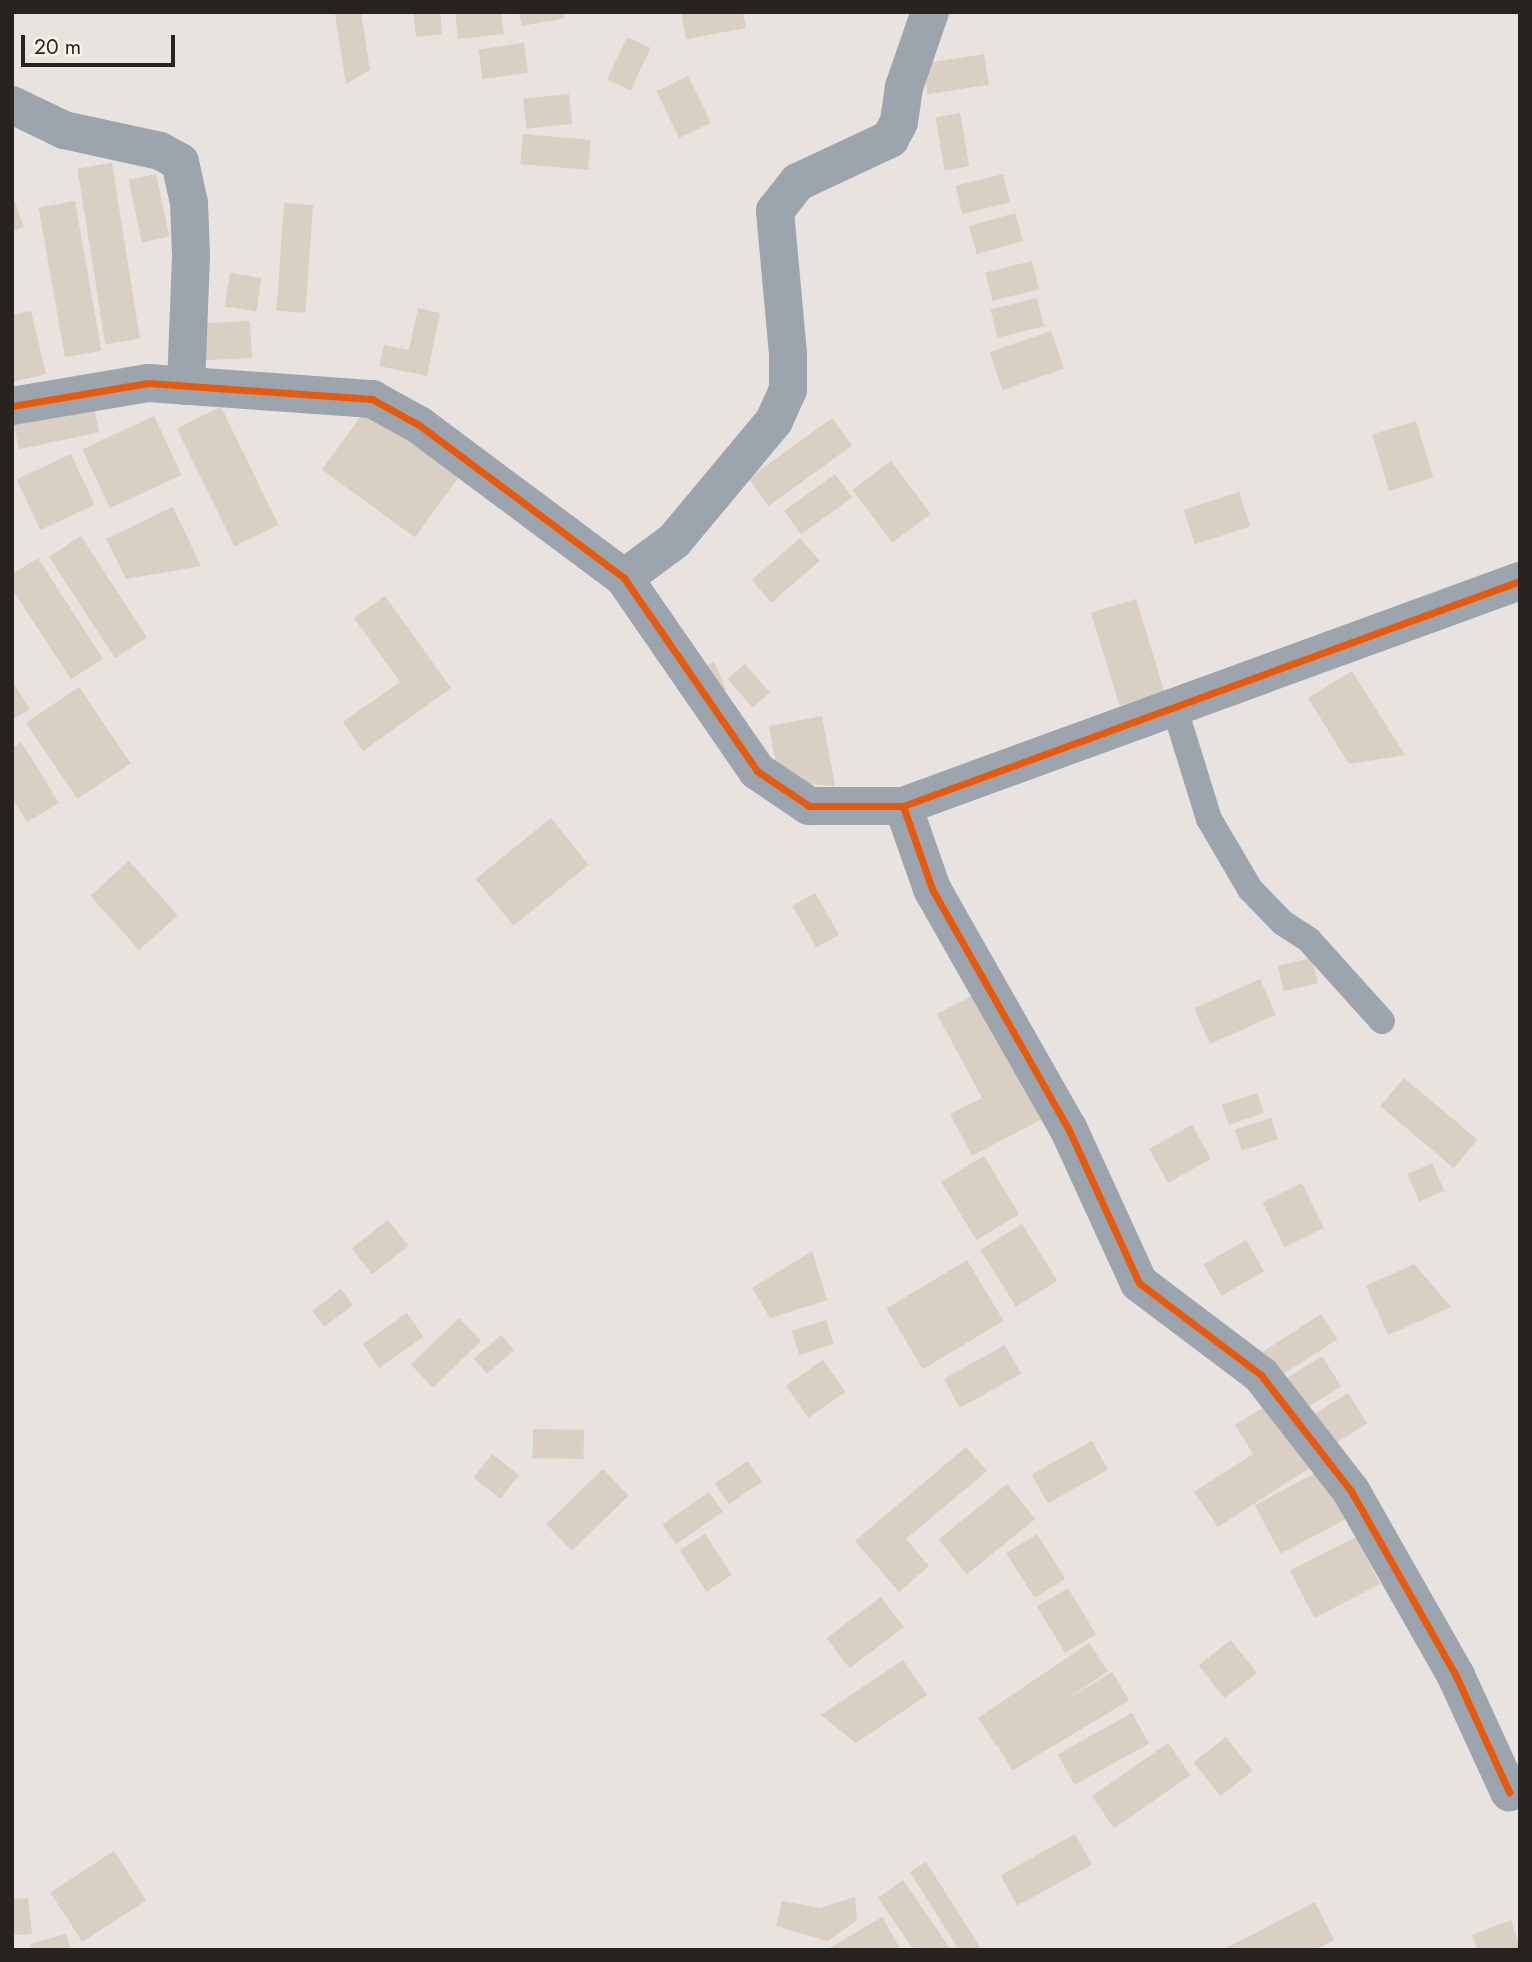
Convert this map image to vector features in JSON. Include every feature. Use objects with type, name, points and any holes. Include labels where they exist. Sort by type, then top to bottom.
[{"type":"street","points":[[624,578],[674,541],[774,421],[788,390],[788,354],[775,211],[798,182],[890,139],[899,122],[904,87],[930,12]]},
{"type":"street","points":[[12,105],[64,130],[160,151],[180,162],[189,203],[191,256],[186,386]]},
{"type":"street","points":[[12,406],[148,383],[372,399],[419,425],[624,578],[757,771],[809,807],[903,806],[1520,581]]},
{"type":"street","points":[[903,806],[932,889],[1068,1128],[1139,1283],[1261,1375],[1351,1491],[1456,1676],[1509,1792]]},
{"type":"lane","points":[[1174,706],[1209,819],[1250,889],[1283,923],[1309,940],[1382,1021]]},
{"type":"building","points":[[361,12],[370,70],[346,84],[335,14]]},
{"type":"building","points":[[413,12],[440,12],[442,34],[416,37]]},
{"type":"building","points":[[455,12],[501,12],[504,34],[458,39]]},
{"type":"building","points":[[519,12],[563,12],[565,18],[522,26]]},
{"type":"building","points":[[681,12],[743,12],[746,28],[686,39]]},
{"type":"building","points":[[627,37],[651,48],[631,91],[607,80]]},
{"type":"building","points":[[524,43],[528,73],[483,79],[478,49]]},
{"type":"building","points":[[984,54],[989,85],[928,94],[923,64]]},
{"type":"building","points":[[688,76],[711,123],[679,138],[657,91]]},
{"type":"building","points":[[569,94],[572,124],[526,129],[523,99]]},
{"type":"building","points":[[960,113],[969,166],[945,171],[935,117]]},
{"type":"building","points":[[523,134],[591,140],[588,170],[520,164]]},
{"type":"building","points":[[112,163],[140,339],[105,344],[77,168]]},
{"type":"building","points":[[156,174],[169,237],[142,242],[129,180]]},
{"type":"building","points":[[1003,174],[1010,202],[962,214],[955,186]]},
{"type":"building","points":[[75,201],[101,351],[65,357],[39,207]]},
{"type":"building","points":[[15,202],[24,227],[12,231],[12,203]]},
{"type":"building","points":[[284,203],[313,205],[305,313],[276,311]]},
{"type":"building","points":[[1015,213],[1023,241],[977,254],[969,226]]},
{"type":"building","points":[[1032,261],[1039,289],[992,301],[985,273]]},
{"type":"building","points":[[230,273],[262,278],[256,312],[225,307]]},
{"type":"building","points":[[1037,298],[1044,326],[997,338],[990,310]]},
{"type":"building","points":[[418,308],[440,313],[427,376],[379,366],[384,345],[409,350]]},
{"type":"building","points":[[31,311],[46,374],[12,382],[12,315]]},
{"type":"building","points":[[250,321],[252,358],[202,361],[200,324]]},
{"type":"building","points":[[1051,331],[1064,369],[1003,390],[990,352]]},
{"type":"building","points":[[92,398],[99,432],[19,449],[12,415]]},
{"type":"building","points":[[369,405],[462,473],[415,537],[322,470]]},
{"type":"building","points":[[221,407],[278,525],[234,546],[177,428]]},
{"type":"building","points":[[154,416],[181,475],[110,508],[82,449]]},
{"type":"building","points":[[832,418],[852,446],[769,506],[749,479]]},
{"type":"building","points":[[1416,421],[1433,477],[1389,491],[1372,434]]},
{"type":"building","points":[[71,454],[95,505],[40,530],[17,479]]},
{"type":"building","points":[[891,461],[931,514],[892,543],[853,490]]},
{"type":"building","points":[[835,474],[852,497],[801,534],[784,511]]},
{"type":"building","points":[[1239,492],[1250,526],[1195,544],[1184,510]]},
{"type":"building","points":[[173,507],[201,566],[126,579],[106,539]]},
{"type":"building","points":[[81,536],[147,637],[115,658],[49,557]]},
{"type":"building","points":[[800,538],[820,561],[771,603],[752,580]]},
{"type":"building","points":[[38,558],[103,659],[71,679],[12,589],[12,574]]},
{"type":"building","points":[[385,596],[451,688],[363,751],[343,722],[400,682],[354,618]]},
{"type":"building","points":[[1136,599],[1164,692],[1119,706],[1091,613]]},
{"type":"building","points":[[714,662],[726,689],[710,697],[698,669]]},
{"type":"building","points":[[745,664],[770,693],[753,708],[728,679]]},
{"type":"building","points":[[1352,671],[1405,755],[1349,764],[1308,698]]},
{"type":"building","points":[[12,681],[30,709],[12,720]]},
{"type":"building","points":[[79,687],[130,763],[77,799],[26,723]]},
{"type":"building","points":[[822,716],[835,786],[779,782],[769,726]]},
{"type":"building","points":[[21,742],[59,803],[27,822],[12,798],[12,748]]},
{"type":"building","points":[[551,818],[589,865],[513,926],[476,879]]},
{"type":"building","points":[[129,861],[178,915],[139,950],[90,896]]},
{"type":"building","points":[[815,893],[839,935],[816,948],[792,906]]},
{"type":"building","points":[[1312,958],[1318,983],[1284,991],[1278,966]]},
{"type":"building","points":[[1260,979],[1276,1015],[1210,1044],[1194,1008]]},
{"type":"building","points":[[977,993],[1044,1118],[972,1156],[950,1114],[982,1098],[937,1014]]},
{"type":"building","points":[[1404,1078],[1478,1140],[1454,1168],[1380,1106]]},
{"type":"building","points":[[1257,1093],[1264,1113],[1229,1125],[1222,1105]]},
{"type":"building","points":[[1271,1118],[1278,1139],[1242,1151],[1235,1130]]},
{"type":"building","points":[[1192,1125],[1211,1159],[1168,1183],[1149,1149]]},
{"type":"building","points":[[984,1156],[1019,1214],[976,1240],[941,1182]]},
{"type":"building","points":[[1432,1163],[1444,1190],[1420,1201],[1407,1174]]},
{"type":"building","points":[[1302,1183],[1324,1228],[1284,1247],[1262,1202]]},
{"type":"building","points":[[388,1220],[408,1246],[372,1274],[352,1248]]},
{"type":"building","points":[[1022,1224],[1058,1281],[1016,1307],[980,1250]]},
{"type":"building","points":[[1246,1240],[1264,1271],[1222,1296],[1204,1264]]},
{"type":"building","points":[[812,1251],[827,1300],[770,1318],[752,1288]]},
{"type":"building","points":[[967,1260],[1004,1321],[923,1369],[886,1308]]},
{"type":"building","points":[[1414,1264],[1451,1307],[1388,1335],[1366,1286]]},
{"type":"building","points":[[341,1289],[353,1305],[324,1327],[312,1311]]},
{"type":"building","points":[[407,1313],[424,1337],[379,1368],[363,1344]]},
{"type":"building","points":[[1321,1314],[1337,1339],[1279,1377],[1263,1352]]},
{"type":"building","points":[[459,1318],[481,1341],[433,1388],[411,1365]]},
{"type":"building","points":[[826,1320],[834,1344],[799,1355],[792,1331]]},
{"type":"building","points":[[501,1335],[514,1350],[487,1374],[474,1359]]},
{"type":"building","points":[[1005,1345],[1021,1374],[960,1408],[944,1379]]},
{"type":"building","points":[[1322,1356],[1341,1387],[1300,1412],[1281,1381]]},
{"type":"building","points":[[823,1360],[845,1392],[809,1418],[786,1386]]},
{"type":"building","points":[[1348,1393],[1367,1424],[1326,1449],[1307,1418]]},
{"type":"building","points":[[1272,1402],[1313,1466],[1218,1527],[1194,1492],[1253,1454],[1235,1425]]},
{"type":"building","points":[[533,1429],[584,1430],[583,1459],[532,1458]]},
{"type":"building","points":[[1092,1441],[1108,1470],[1048,1503],[1032,1474]]},
{"type":"building","points":[[966,1447],[987,1471],[906,1539],[929,1566],[899,1592],[855,1541]]},
{"type":"building","points":[[492,1454],[519,1475],[500,1499],[474,1478]]},
{"type":"building","points":[[748,1461],[762,1482],[729,1504],[715,1483]]},
{"type":"building","points":[[603,1469],[629,1496],[572,1550],[546,1524]]},
{"type":"building","points":[[1321,1470],[1347,1519],[1281,1554],[1255,1505]]},
{"type":"building","points":[[1007,1484],[1035,1519],[967,1574],[939,1539]]},
{"type":"building","points":[[709,1492],[723,1512],[676,1544],[662,1525]]},
{"type":"building","points":[[705,1534],[732,1575],[707,1591],[680,1550]]},
{"type":"building","points":[[1037,1534],[1065,1579],[1035,1598],[1006,1553]]},
{"type":"building","points":[[1356,1537],[1380,1584],[1314,1618],[1290,1571]]},
{"type":"building","points":[[1068,1588],[1096,1634],[1065,1653],[1037,1607]]},
{"type":"building","points":[[881,1597],[904,1627],[850,1668],[827,1638]]},
{"type":"building","points":[[1231,1640],[1257,1673],[1225,1698],[1199,1665]]},
{"type":"building","points":[[1089,1643],[1108,1671],[997,1746],[978,1718]]},
{"type":"building","points":[[903,1660],[927,1695],[856,1743],[821,1715]]},
{"type":"building","points":[[1112,1672],[1129,1700],[1012,1770],[995,1742]]},
{"type":"building","points":[[1132,1713],[1149,1744],[1075,1785],[1058,1754]]},
{"type":"building","points":[[1226,1737],[1252,1771],[1220,1796],[1194,1762]]},
{"type":"building","points":[[1168,1743],[1190,1775],[1114,1828],[1092,1796]]},
{"type":"building","points":[[1075,1834],[1092,1865],[1018,1906],[1001,1875]]},
{"type":"building","points":[[114,1851],[146,1900],[82,1942],[50,1892]]},
{"type":"building","points":[[926,1862],[982,1950],[959,1950],[910,1872]]},
{"type":"building","points":[[903,1880],[951,1950],[914,1950],[878,1898]]},
{"type":"building","points":[[855,1897],[857,1920],[828,1941],[776,1926],[782,1901],[820,1908]]},
{"type":"building","points":[[28,1898],[32,1934],[12,1935],[12,1899]]},
{"type":"building","points":[[1315,1902],[1334,1940],[1315,1950],[1222,1950]]},
{"type":"building","points":[[882,1917],[901,1950],[826,1950]]},
{"type":"building","points":[[1511,1920],[1520,1948],[1478,1950],[1472,1935]]},
{"type":"building","points":[[66,1934],[71,1950],[32,1950],[31,1944]]},
{"type":"cycle path","points":[[12,406],[148,383],[372,399],[419,425],[624,578],[757,771],[809,806],[903,806],[1520,581]]},
{"type":"cycle path","points":[[903,806],[932,889],[1068,1128],[1139,1283],[1261,1375],[1351,1491],[1456,1676],[1509,1792]]}]
